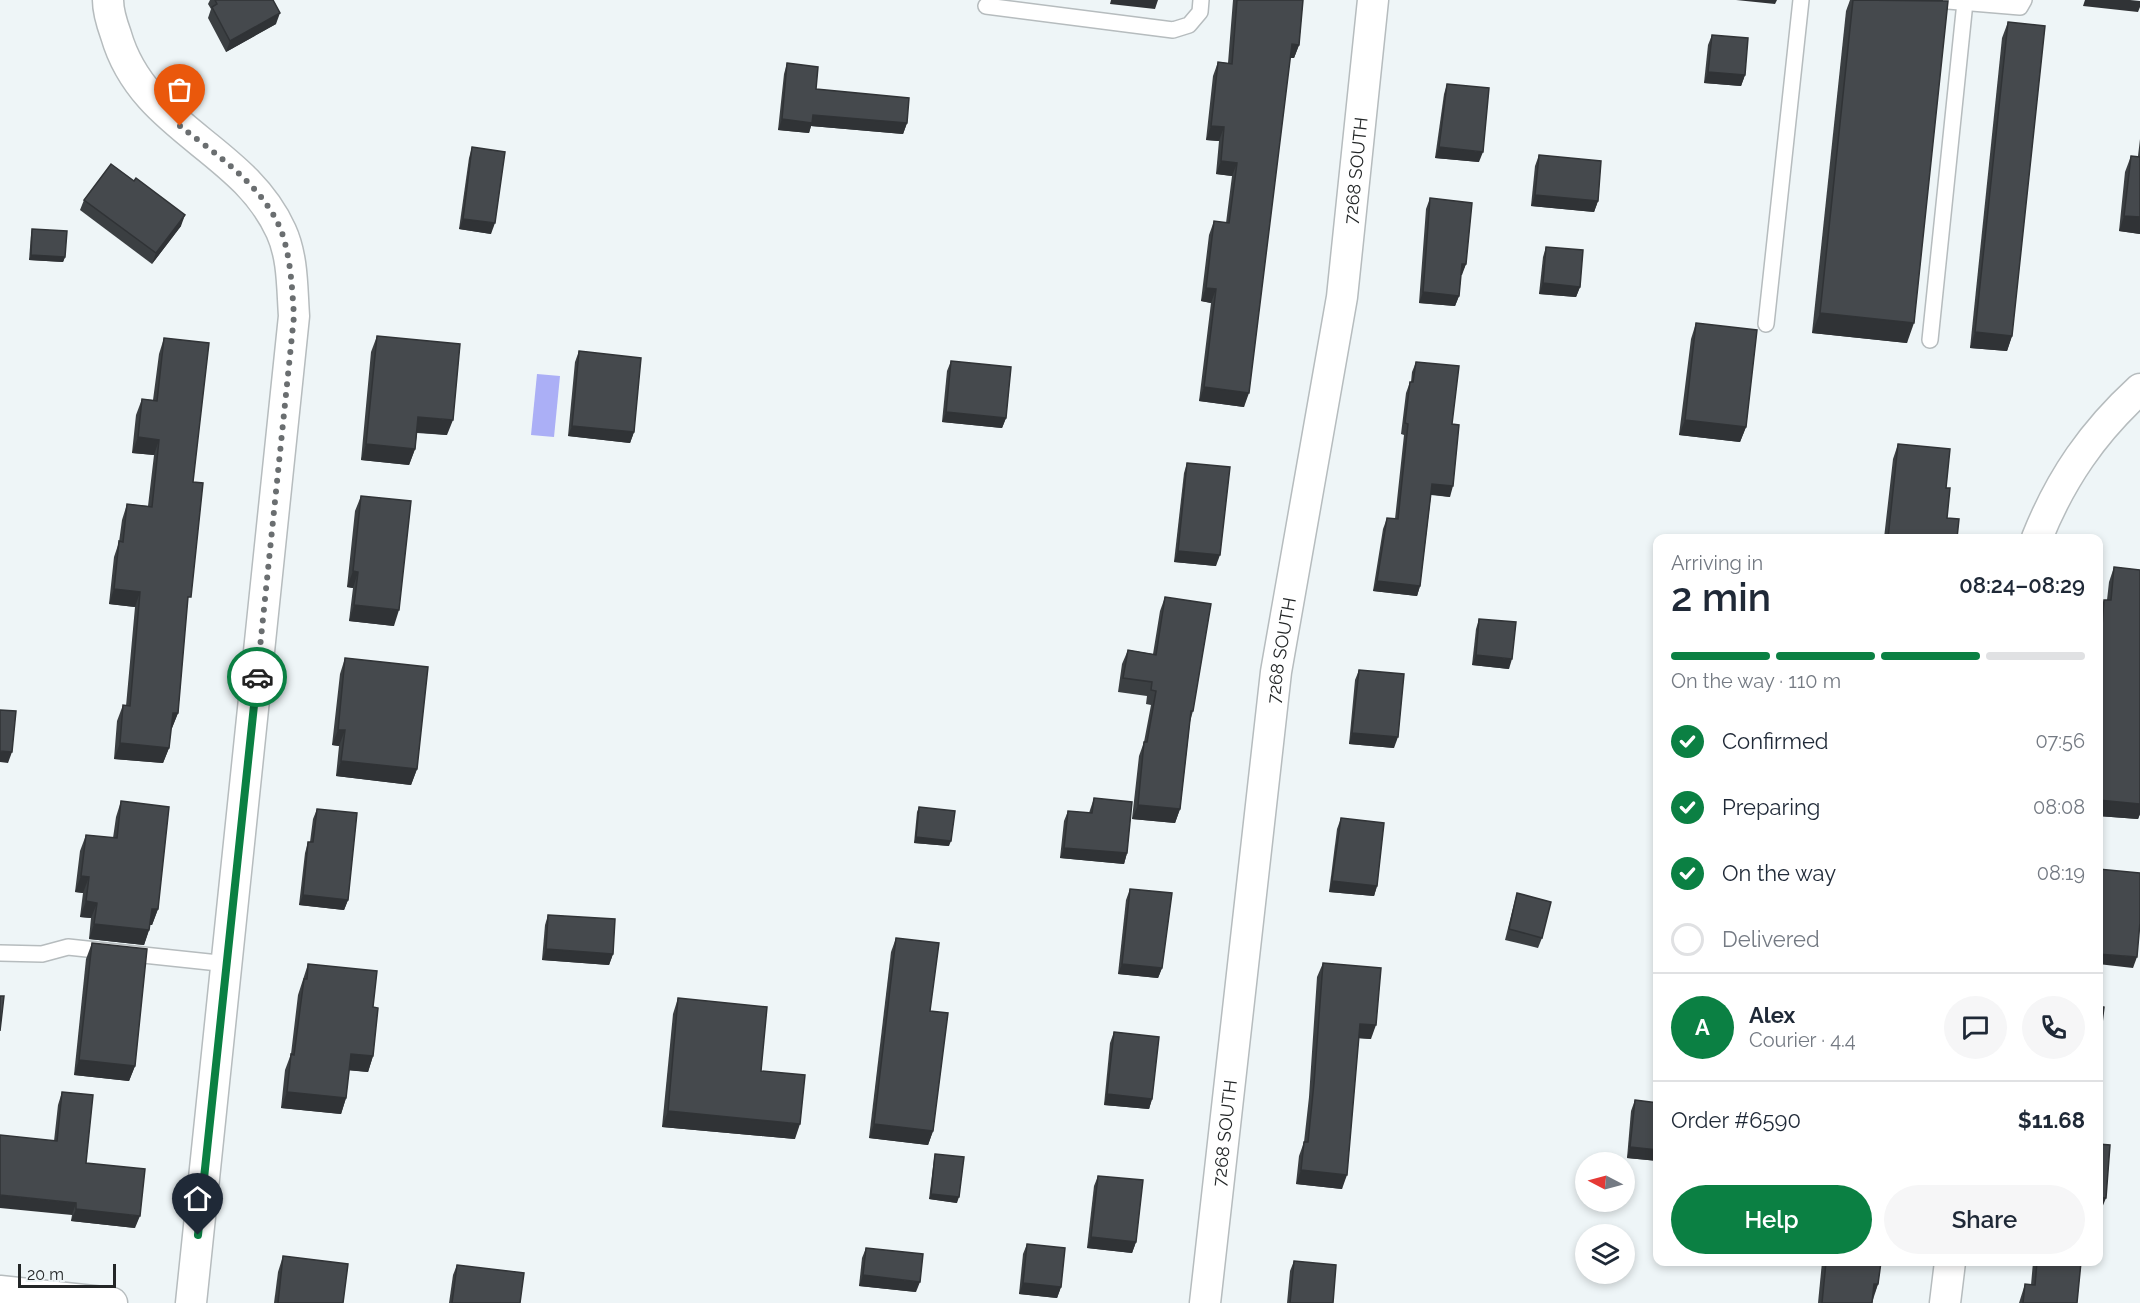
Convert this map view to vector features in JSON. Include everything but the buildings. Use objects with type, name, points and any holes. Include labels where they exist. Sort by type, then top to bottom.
[{"type":"street","points":[[108,0],[120,51],[142,89],[165,114],[227,161],[261,198],[281,231],[291,267],[294,316],[191,1303]]},
{"type":"street","name":"7268 SOUTH","points":[[1205,1303],[1275,672],[1342,297],[1373,0]]},
{"type":"street","points":[[2039,534],[2074,462],[2114,413],[2140,389]]},
{"type":"street","points":[[1945,1303],[1950,1266]]},
{"type":"street","points":[[0,1291],[112,1303]]},
{"type":"lane","points":[[986,6],[1173,30],[1189,25],[1200,12],[1201,0]]},
{"type":"lane","points":[[1766,324],[1801,0]]},
{"type":"lane","points":[[1936,0],[2020,7],[2024,0]]},
{"type":"lane","points":[[1930,340],[1965,2]]},
{"type":"lane","points":[[0,953],[42,954],[68,947],[228,964]]},
{"type":"water","points":[[537,374],[560,376],[554,437],[531,435]]},
{"type":"way so far","points":[[180,126],[227,161],[261,198],[281,231],[291,267],[294,316],[257,677]]},
{"type":"route","points":[[198,1235],[257,677]]}]
